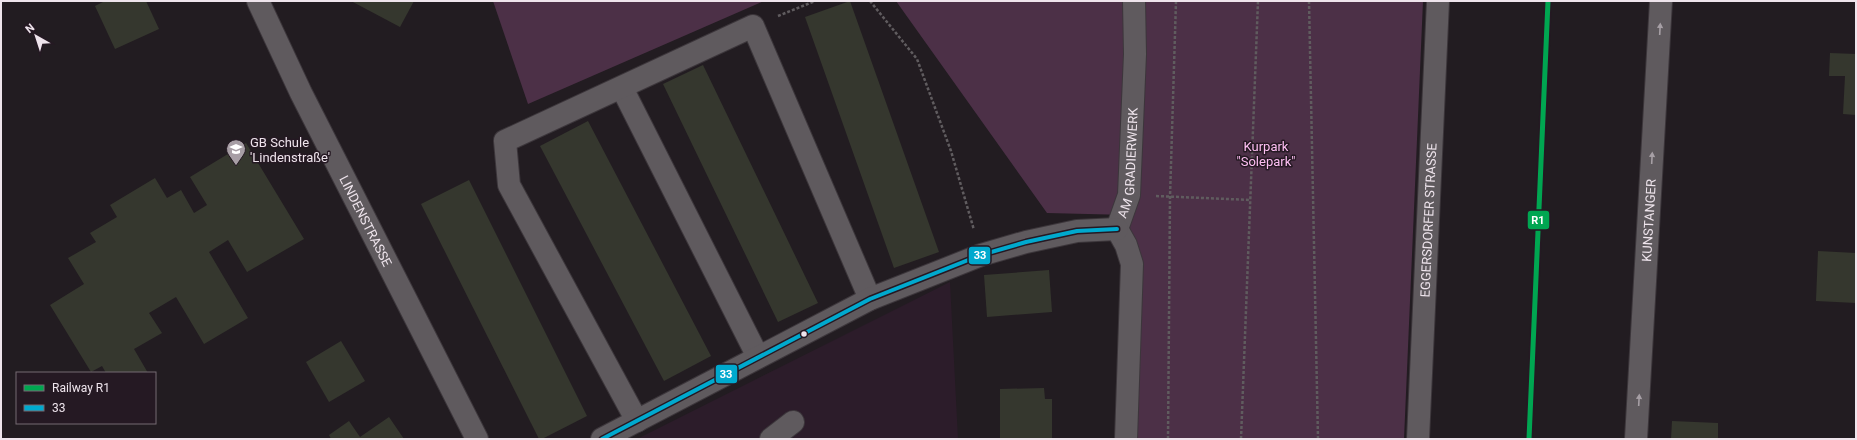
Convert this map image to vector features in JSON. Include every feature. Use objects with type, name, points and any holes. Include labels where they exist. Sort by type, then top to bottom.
[{"type":"street","name":"LINDENSTRASSE","points":[[258,1],[301,94],[476,439]]},
{"type":"street","name":"AM GRADIERWERK","points":[[1126,439],[1132,264],[1126,245],[1117,229],[1130,195],[1135,54],[1134,1]]},
{"type":"street","name":"EGGERSDORFER STRASSE","points":[[1418,439],[1438,1]]},
{"type":"street","name":"KUNSTANGER","points":[[1636,439],[1661,1]]},
{"type":"street","points":[[637,421],[509,185],[505,141],[753,26],[870,299]]},
{"type":"street","points":[[622,88],[758,357]]},
{"type":"street","points":[[602,439],[870,299],[981,255],[1026,242],[1077,231],[1117,229]]},
{"type":"street","points":[[771,439],[793,422]]},
{"type":"path","points":[[753,26],[815,1]]},
{"type":"path","points":[[870,1],[917,59],[951,151],[981,255]]},
{"type":"path","points":[[1168,439],[1170,198],[1176,1]]},
{"type":"path","points":[[1242,439],[1258,1]]},
{"type":"path","points":[[1309,1],[1318,439]]},
{"type":"path","points":[[1170,198],[1250,200]]},
{"type":"shaded area","points":[[950,282],[958,439],[637,439]]},
{"type":"green space","points":[[493,1],[764,1],[528,104]]},
{"type":"green space","name":"Kurpark \"Solepark\"","points":[[896,1],[1423,1],[1404,439],[1136,439],[1143,264],[1138,248],[1127,227],[1128,215],[1047,213]]},
{"type":"building","points":[[105,1],[146,1],[159,29],[115,49],[95,6]]},
{"type":"building","points":[[351,1],[414,1],[400,27]]},
{"type":"building","points":[[850,1],[939,252],[894,268],[805,17]]},
{"type":"building","points":[[1830,53],[1856,54],[1856,115],[1843,114],[1845,76],[1829,76]]},
{"type":"building","points":[[703,65],[818,303],[778,322],[663,84]]},
{"type":"building","points":[[588,121],[711,356],[664,381],[540,146]]},
{"type":"building","points":[[246,143],[304,239],[247,272],[228,240],[209,252],[248,318],[204,344],[176,297],[149,313],[162,333],[134,349],[147,372],[105,372],[102,366],[91,372],[50,305],[84,284],[68,258],[96,242],[90,233],[117,217],[110,205],[155,178],[167,198],[181,190],[194,213],[207,205],[190,177]]},
{"type":"building","points":[[469,180],[587,416],[542,439],[539,439],[421,204]]},
{"type":"building","points":[[1818,251],[1856,253],[1856,303],[1816,301]]},
{"type":"building","points":[[1049,270],[1052,312],[987,317],[984,275]]},
{"type":"building","points":[[341,341],[365,381],[329,402],[306,362]]},
{"type":"building","points":[[1044,388],[1045,399],[1052,399],[1052,439],[1000,439],[1000,389]]},
{"type":"building","points":[[389,417],[404,439],[331,439],[329,435],[349,421],[360,437]]},
{"type":"building","points":[[1672,421],[1718,423],[1718,439],[1671,439]]},
{"type":"rail line","name":"R1","points":[[1529,439],[1548,1]]},
{"type":"transit line","name":"33","points":[[602,439],[870,299],[981,255],[1026,242],[1077,231],[1117,229]]},
{"type":"place","name":"GB Schule 'Lindenstraße'","points":[[236,166]]}]
